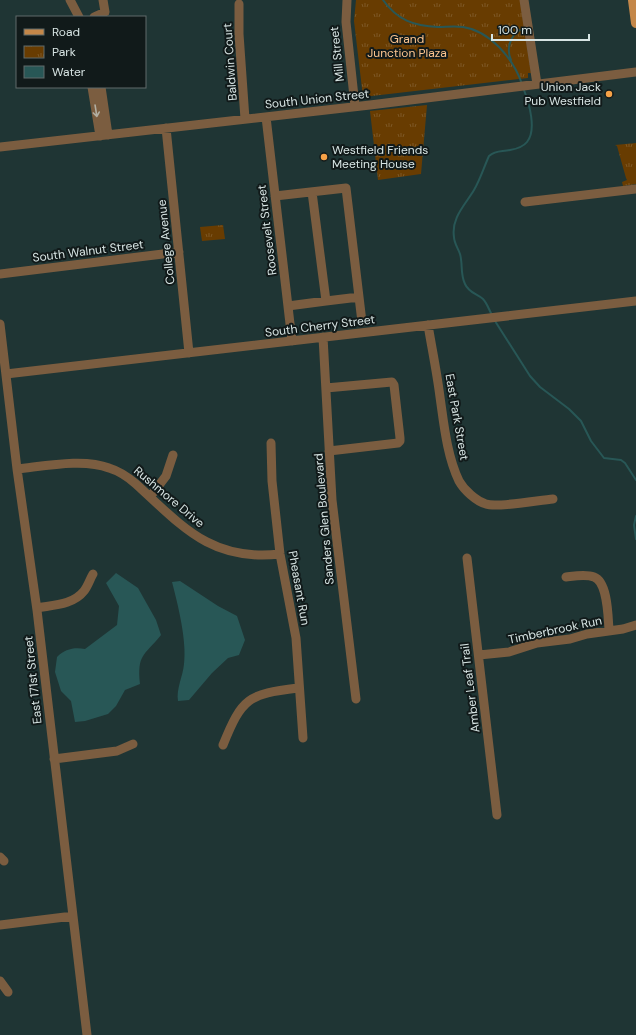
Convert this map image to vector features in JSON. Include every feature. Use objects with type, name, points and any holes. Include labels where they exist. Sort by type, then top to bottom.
[{"type":"main road","points":[[635,5],[636,23]]},
{"type":"street","points":[[70,0],[78,16]]},
{"type":"street","points":[[96,16],[105,12],[103,0]]},
{"type":"street","name":"Mill Street","points":[[347,0],[346,19],[355,106]]},
{"type":"street","points":[[524,0],[533,85]]},
{"type":"street","name":"Baldwin Court","points":[[239,4],[239,34],[245,119]]},
{"type":"street","name":"South Union Street","points":[[0,146],[266,117],[636,72]]},
{"type":"street","points":[[92,88],[104,135]]},
{"type":"street","points":[[101,88],[104,135]]},
{"type":"street","name":"Roosevelt Street","points":[[266,117],[292,341]]},
{"type":"street","name":"College Avenue","points":[[166,128],[189,353]]},
{"type":"street","points":[[275,196],[346,188],[362,322]]},
{"type":"street","points":[[525,202],[636,189]]},
{"type":"street","points":[[312,192],[326,301]]},
{"type":"street","name":"South Walnut Street","points":[[0,274],[179,252]]},
{"type":"street","points":[[288,306],[359,297]]},
{"type":"street","name":"South Cherry Street","points":[[6,374],[636,301]]},
{"type":"street","name":"East 171st Street","points":[[0,324],[17,469],[37,608],[87,1035]]},
{"type":"street","name":"East Park Street","points":[[428,325],[445,431],[453,466],[460,482],[469,493],[480,502],[488,505],[553,499]]},
{"type":"street","name":"Sanders Glen Boulevard","points":[[323,337],[332,500],[356,699]]},
{"type":"street","points":[[326,388],[392,382],[394,385],[400,439],[400,442],[398,443],[329,451]]},
{"type":"street","name":"Pheasant Run","points":[[271,442],[272,481],[280,554],[296,638],[298,688],[303,738]]},
{"type":"street","points":[[150,497],[166,476],[173,455]]},
{"type":"street","name":"Rushmore Drive","points":[[17,469],[88,463],[110,468],[127,477],[188,531],[201,540],[214,546],[245,554],[267,556],[280,554]]},
{"type":"street","name":"Amber Leaf Trail","points":[[467,558],[497,815]]},
{"type":"street","points":[[37,608],[72,600],[85,590],[93,574]]},
{"type":"street","points":[[566,577],[581,575],[591,576],[600,581],[605,593],[609,630]]},
{"type":"street","name":"Timberbrook Run","points":[[479,655],[509,652],[537,643],[570,639],[587,634],[623,629],[636,625]]},
{"type":"street","points":[[223,746],[235,717],[247,702],[264,693],[298,688]]},
{"type":"street","points":[[54,760],[116,751],[134,744]]},
{"type":"street","points":[[0,925],[73,916]]},
{"type":"street","points":[[0,981],[8,992]]},
{"type":"green space","name":"Grand Junction Plaza","points":[[356,0],[520,0],[531,73],[528,73],[528,78],[363,97],[354,21]]},
{"type":"green space","points":[[427,105],[421,174],[378,180],[370,111]]},
{"type":"green space","points":[[636,143],[636,184],[623,186],[622,182],[627,180],[617,146],[615,145]]},
{"type":"green space","points":[[223,225],[225,239],[202,241],[200,227]]},
{"type":"water","points":[[116,573],[138,588],[156,620],[161,635],[143,656],[139,674],[140,684],[125,690],[116,706],[108,714],[85,721],[75,722],[71,701],[61,691],[55,672],[57,657],[70,649],[85,649],[117,625],[119,606],[106,583]]},
{"type":"water","points":[[180,581],[218,606],[237,616],[245,640],[239,655],[228,658],[212,673],[189,700],[178,701],[178,692],[185,655],[181,623],[172,582]]},
{"type":"waterway","points":[[383,0],[394,13],[407,21],[421,25],[438,27],[463,27],[482,34],[499,47],[513,65],[522,84]]},
{"type":"waterway","points":[[511,60],[509,52],[511,39],[520,30]]},
{"type":"waterway","points":[[492,315],[483,299],[471,291],[465,284],[461,258],[455,241],[454,230],[457,218],[476,186],[489,156],[497,152],[519,148],[525,144],[530,137],[532,124],[531,116],[524,90]]},
{"type":"waterway","points":[[495,321],[530,376],[540,387],[569,409],[581,421],[591,441],[604,458],[621,460],[625,463],[636,480]]},
{"type":"waterway","points":[[636,516],[634,525],[636,539]]},
{"type":"place","name":"Union Jack Pub Westfield","points":[[609,94]]},
{"type":"place","name":"Westfield Friends Meeting House","points":[[324,157]]}]
